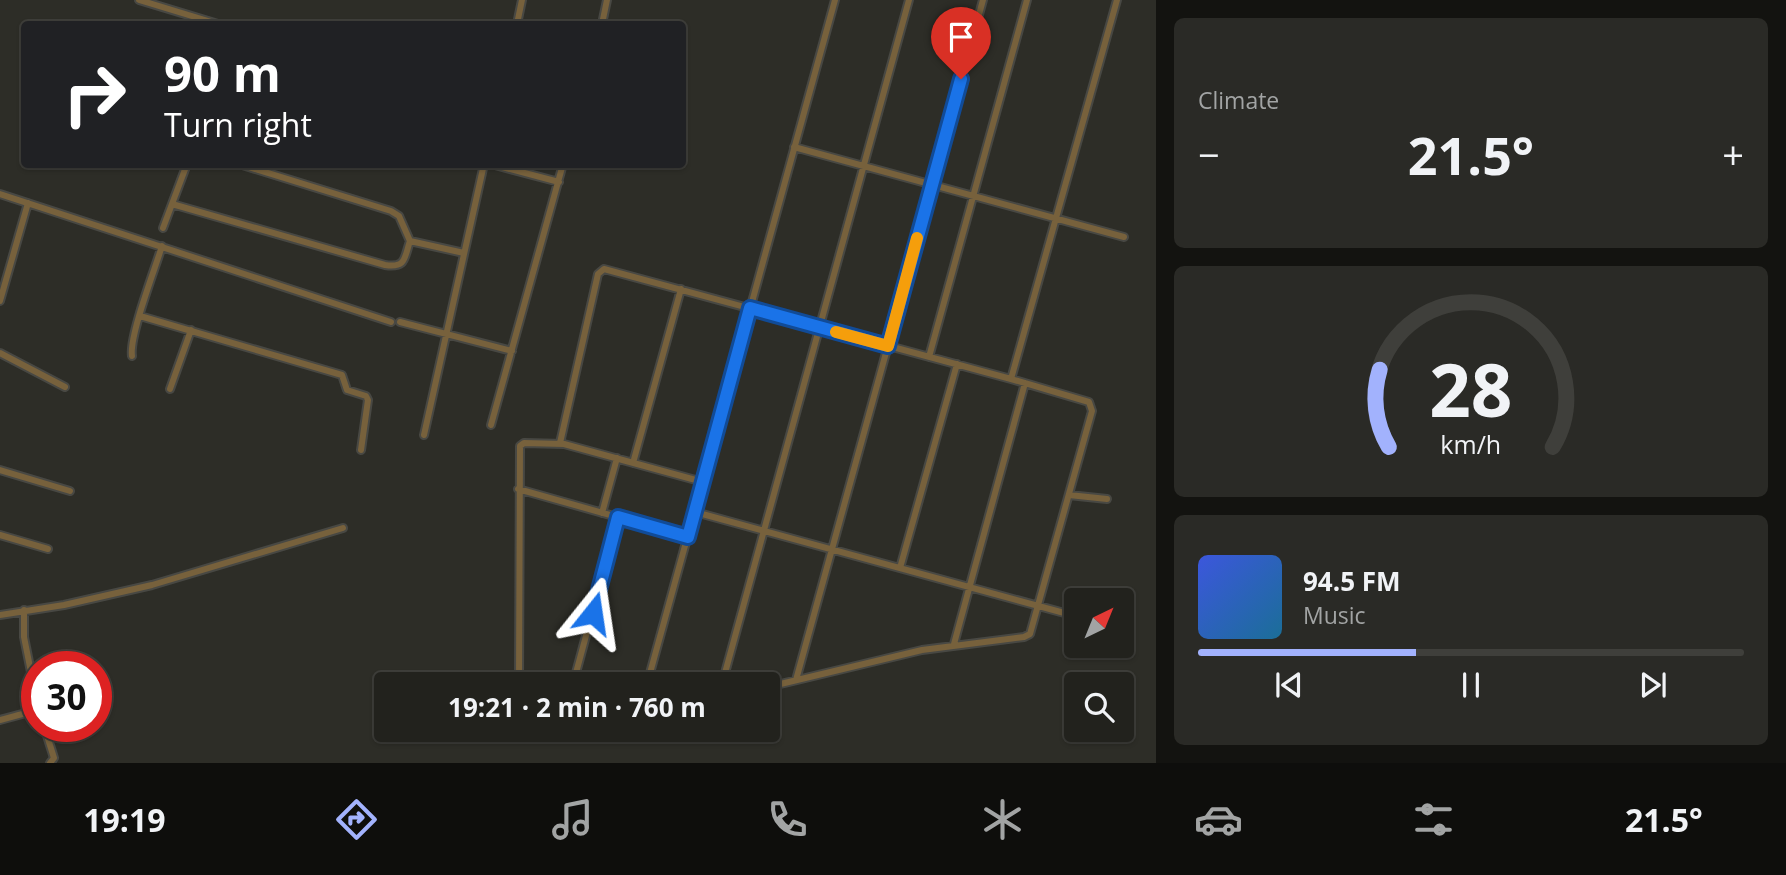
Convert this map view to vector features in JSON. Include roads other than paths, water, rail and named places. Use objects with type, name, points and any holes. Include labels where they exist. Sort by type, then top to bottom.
[{"type":"street","points":[[139,0],[208,21]]},
{"type":"street","points":[[518,21],[522,0]]},
{"type":"street","points":[[603,21],[607,0]]},
{"type":"street","points":[[650,672],[835,0]]},
{"type":"street","points":[[725,672],[909,0]]},
{"type":"street","points":[[796,680],[983,0]]},
{"type":"street","points":[[929,357],[1027,0]]},
{"type":"street","points":[[1011,379],[1118,0]]},
{"type":"street","points":[[794,147],[1124,237]]},
{"type":"street","points":[[163,228],[186,168]]},
{"type":"street","points":[[172,204],[386,265],[398,267],[401,264],[410,241],[399,216],[391,211],[252,168]]},
{"type":"street","points":[[424,435],[483,168]]},
{"type":"street","points":[[506,168],[559,182]]},
{"type":"street","points":[[491,425],[562,168]]},
{"type":"street","points":[[0,194],[391,322]]},
{"type":"street","points":[[0,302],[28,203]]},
{"type":"street","points":[[410,241],[464,253]]},
{"type":"street","points":[[132,356],[140,316],[162,246]]},
{"type":"street","points":[[560,443],[599,271],[606,269],[1087,401],[1091,406],[1069,495],[1032,630],[1028,635],[954,645],[780,684]]},
{"type":"street","points":[[633,463],[681,289]]},
{"type":"street","points":[[140,316],[342,374],[347,390],[362,394],[368,400],[361,450]]},
{"type":"street","points":[[400,322],[512,351]]},
{"type":"street","points":[[170,389],[191,330]]},
{"type":"street","points":[[0,353],[65,387]]},
{"type":"street","points":[[900,568],[957,364]]},
{"type":"street","points":[[954,645],[1025,383]]},
{"type":"street","points":[[519,672],[520,446],[524,443],[560,443],[703,482]]},
{"type":"street","points":[[602,513],[617,458]]},
{"type":"street","points":[[0,470],[71,491]]},
{"type":"street","points":[[518,489],[688,537]]},
{"type":"street","points":[[1069,495],[1107,499]]},
{"type":"street","points":[[695,512],[1064,613]]},
{"type":"street","points":[[576,672],[618,517]]},
{"type":"street","points":[[0,615],[64,605],[152,585],[343,527]]},
{"type":"street","points":[[0,535],[48,549]]},
{"type":"street","points":[[24,610],[27,651]]},
{"type":"street","points":[[0,720],[21,714]]},
{"type":"street","points":[[49,742],[54,758],[50,763]]}]
